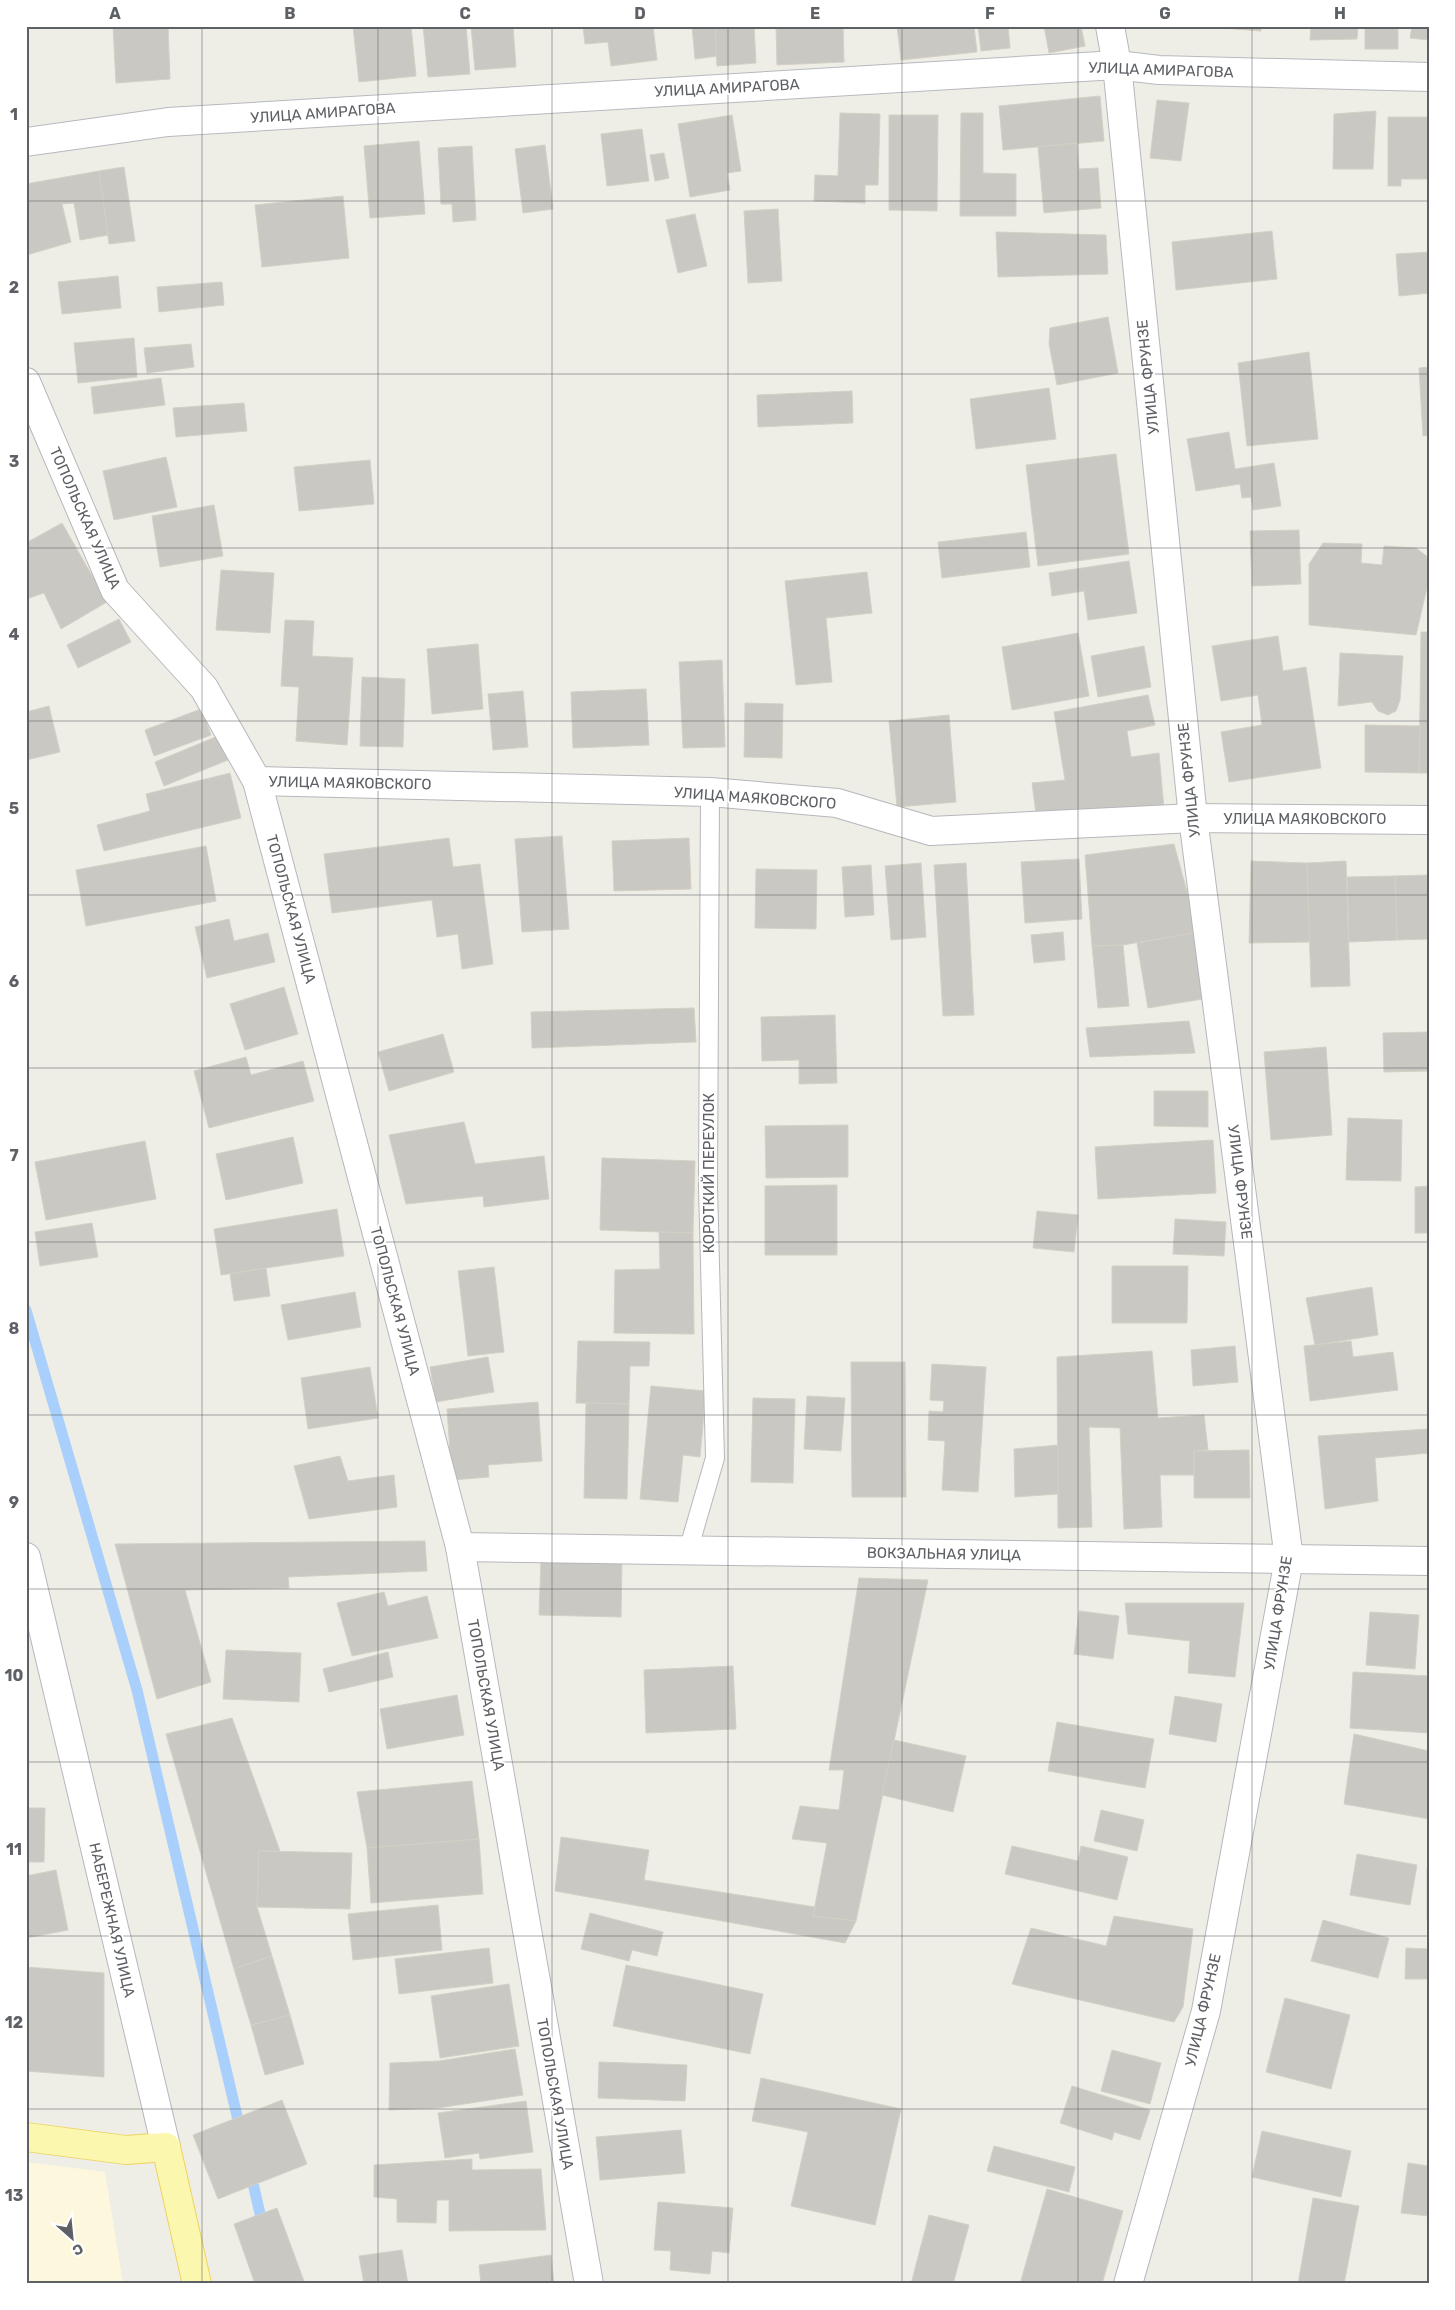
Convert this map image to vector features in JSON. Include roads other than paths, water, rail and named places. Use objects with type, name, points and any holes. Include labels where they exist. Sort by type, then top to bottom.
[{"type":"main road","points":[[26,2137],[126,2150],[166,2147]]},
{"type":"main road","name":"НАБЕРЕЖНАЯ УЛИЦА","points":[[166,2147],[197,2284]]},
{"type":"street","name":"УЛИЦА ФРУНЗЕ","points":[[1110,26],[1117,65],[1192,818],[1289,1559],[1206,2011],[1128,2284]]},
{"type":"street","name":"УЛИЦА АМИРАГОВА","points":[[26,142],[168,122],[1117,65],[1159,70],[1429,77]]},
{"type":"street","name":"ТОПОЛЬСКАЯ УЛИЦА","points":[[26,382],[114,590],[204,688],[257,781],[460,1547],[588,2284]]},
{"type":"street","name":"УЛИЦА МАЯКОВСКОГО","points":[[257,781],[710,792],[837,803],[931,830],[1192,818],[1429,820]]},
{"type":"street","name":"ВОКЗАЛЬНАЯ УЛИЦА","points":[[460,1547],[1429,1561]]},
{"type":"street","name":"НАБЕРЕЖНАЯ УЛИЦА","points":[[26,1557],[166,2147]]},
{"type":"lane","name":"КОРОТКИЙ ПЕРЕУЛОК","points":[[688,1551],[715,1458],[708,1187],[710,792]]},
{"type":"waterway","points":[[26,1310],[137,1690],[241,2133]]},
{"type":"waterway","points":[[250,2170],[263,2227]]}]
